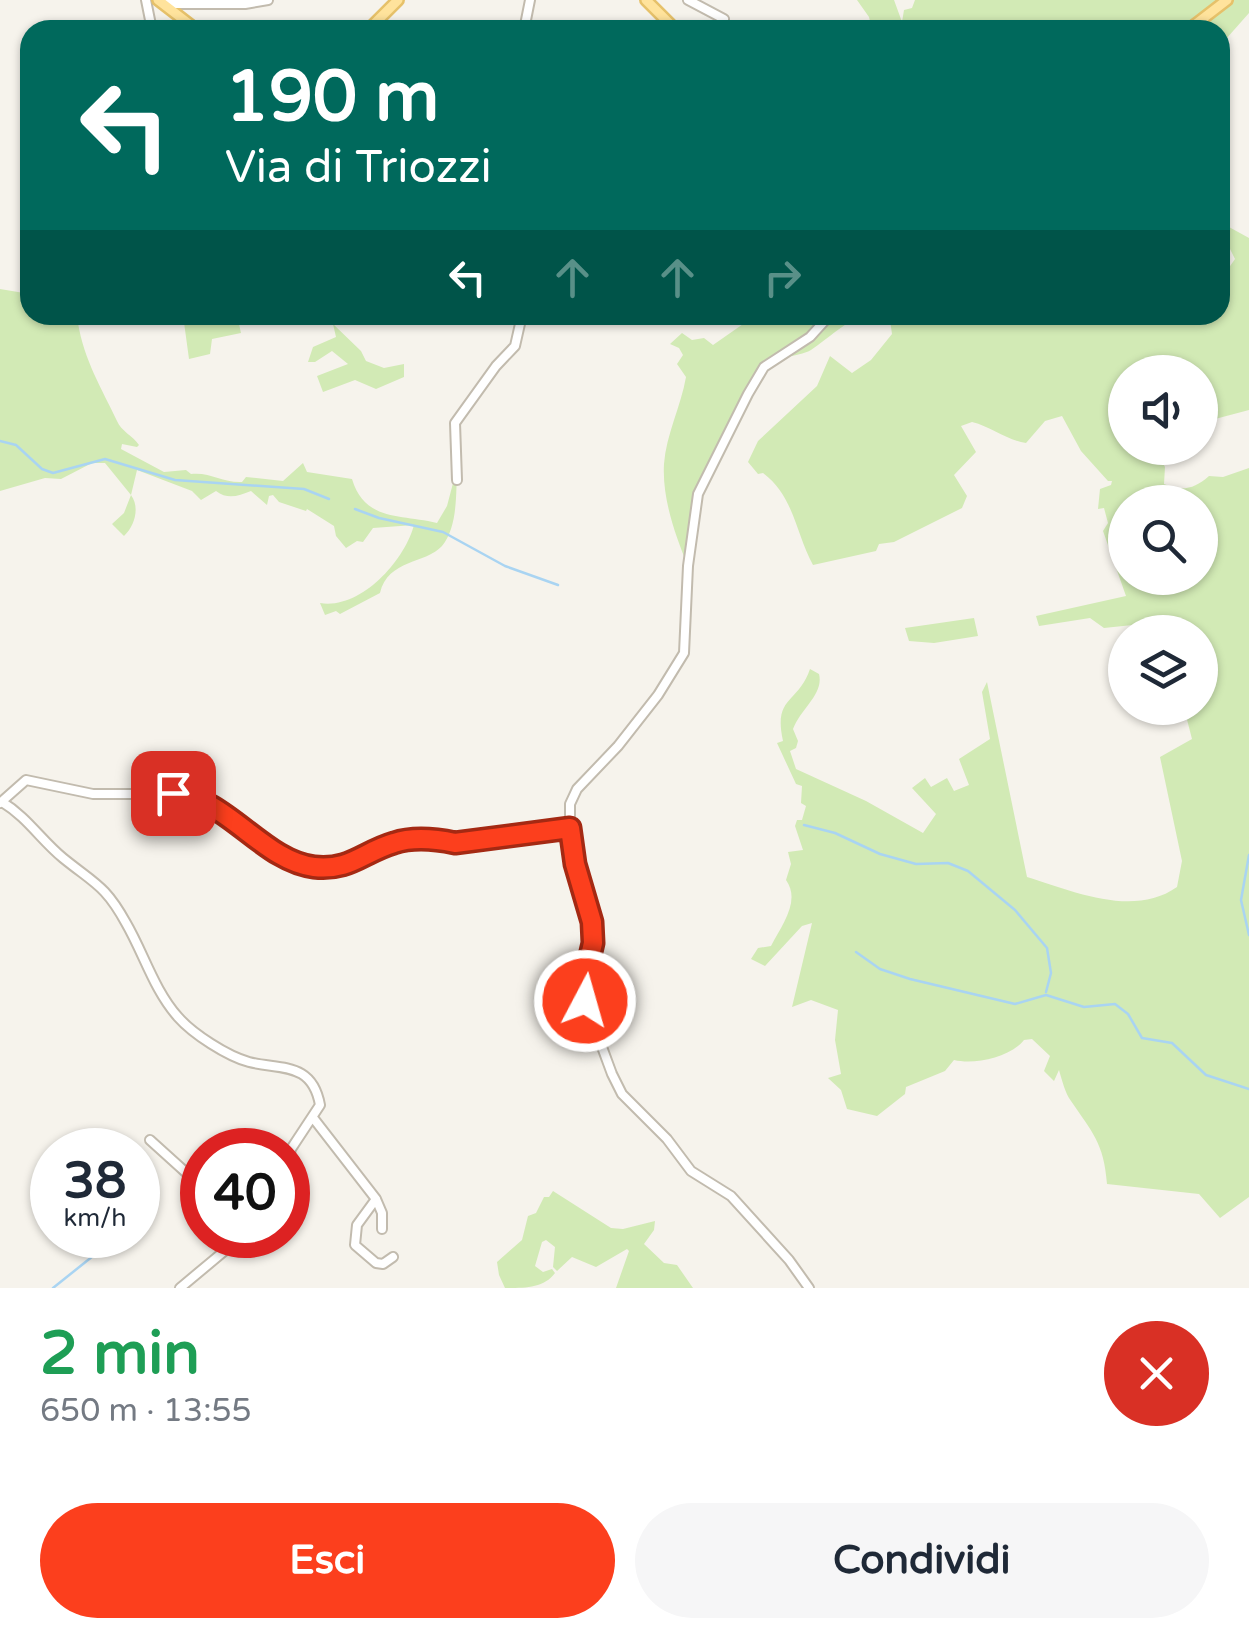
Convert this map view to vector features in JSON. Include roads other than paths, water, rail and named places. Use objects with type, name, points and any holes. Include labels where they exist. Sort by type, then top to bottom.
[{"type":"main road","points":[[378,20],[398,0]]},
{"type":"main road","points":[[646,0],[666,20]]},
{"type":"main road","points":[[1201,20],[1226,0]]},
{"type":"main road","points":[[161,2],[184,20]]},
{"type":"street","points":[[161,2],[246,4],[268,0]]},
{"type":"street","points":[[688,0],[724,19]]},
{"type":"street","points":[[456,480],[455,423],[515,346],[520,325]]},
{"type":"street","points":[[809,1288],[731,1196],[691,1171],[618,1087],[585,1001],[592,922],[575,864],[570,828],[572,796],[652,702],[684,653],[694,511],[704,480],[764,367],[820,325]]},
{"type":"street","points":[[307,1128],[320,1100],[297,1070],[247,1062],[200,1035],[177,1016],[148,972],[129,927],[109,894],[64,858],[26,818],[1,802],[26,780],[93,794],[188,794],[290,860],[314,867],[344,867],[398,841],[455,843],[570,828]]},
{"type":"street","points":[[314,1118],[376,1199],[382,1213],[382,1229]]},
{"type":"street","points":[[160,1149],[180,1167]]},
{"type":"street","points":[[376,1199],[357,1225],[355,1245],[376,1263],[384,1264],[393,1257]]},
{"type":"street","points":[[180,1288],[216,1258]]},
{"type":"waterway","points":[[0,441],[16,445],[42,469],[53,473],[105,459],[175,480],[304,489],[329,499]]},
{"type":"waterway","points":[[355,509],[443,532],[505,566],[558,585]]},
{"type":"waterway","points":[[804,825],[835,833],[880,854],[916,864],[948,863],[968,871],[1015,910],[1047,948],[1051,973],[1046,992]]},
{"type":"waterway","points":[[1249,855],[1241,900],[1249,935]]},
{"type":"waterway","points":[[856,952],[880,969],[910,979],[1015,1004],[1046,995],[1084,1007],[1115,1004],[1128,1014],[1142,1038],[1172,1043],[1206,1075],[1249,1089]]},
{"type":"waterway","points":[[53,1288],[90,1258]]}]
